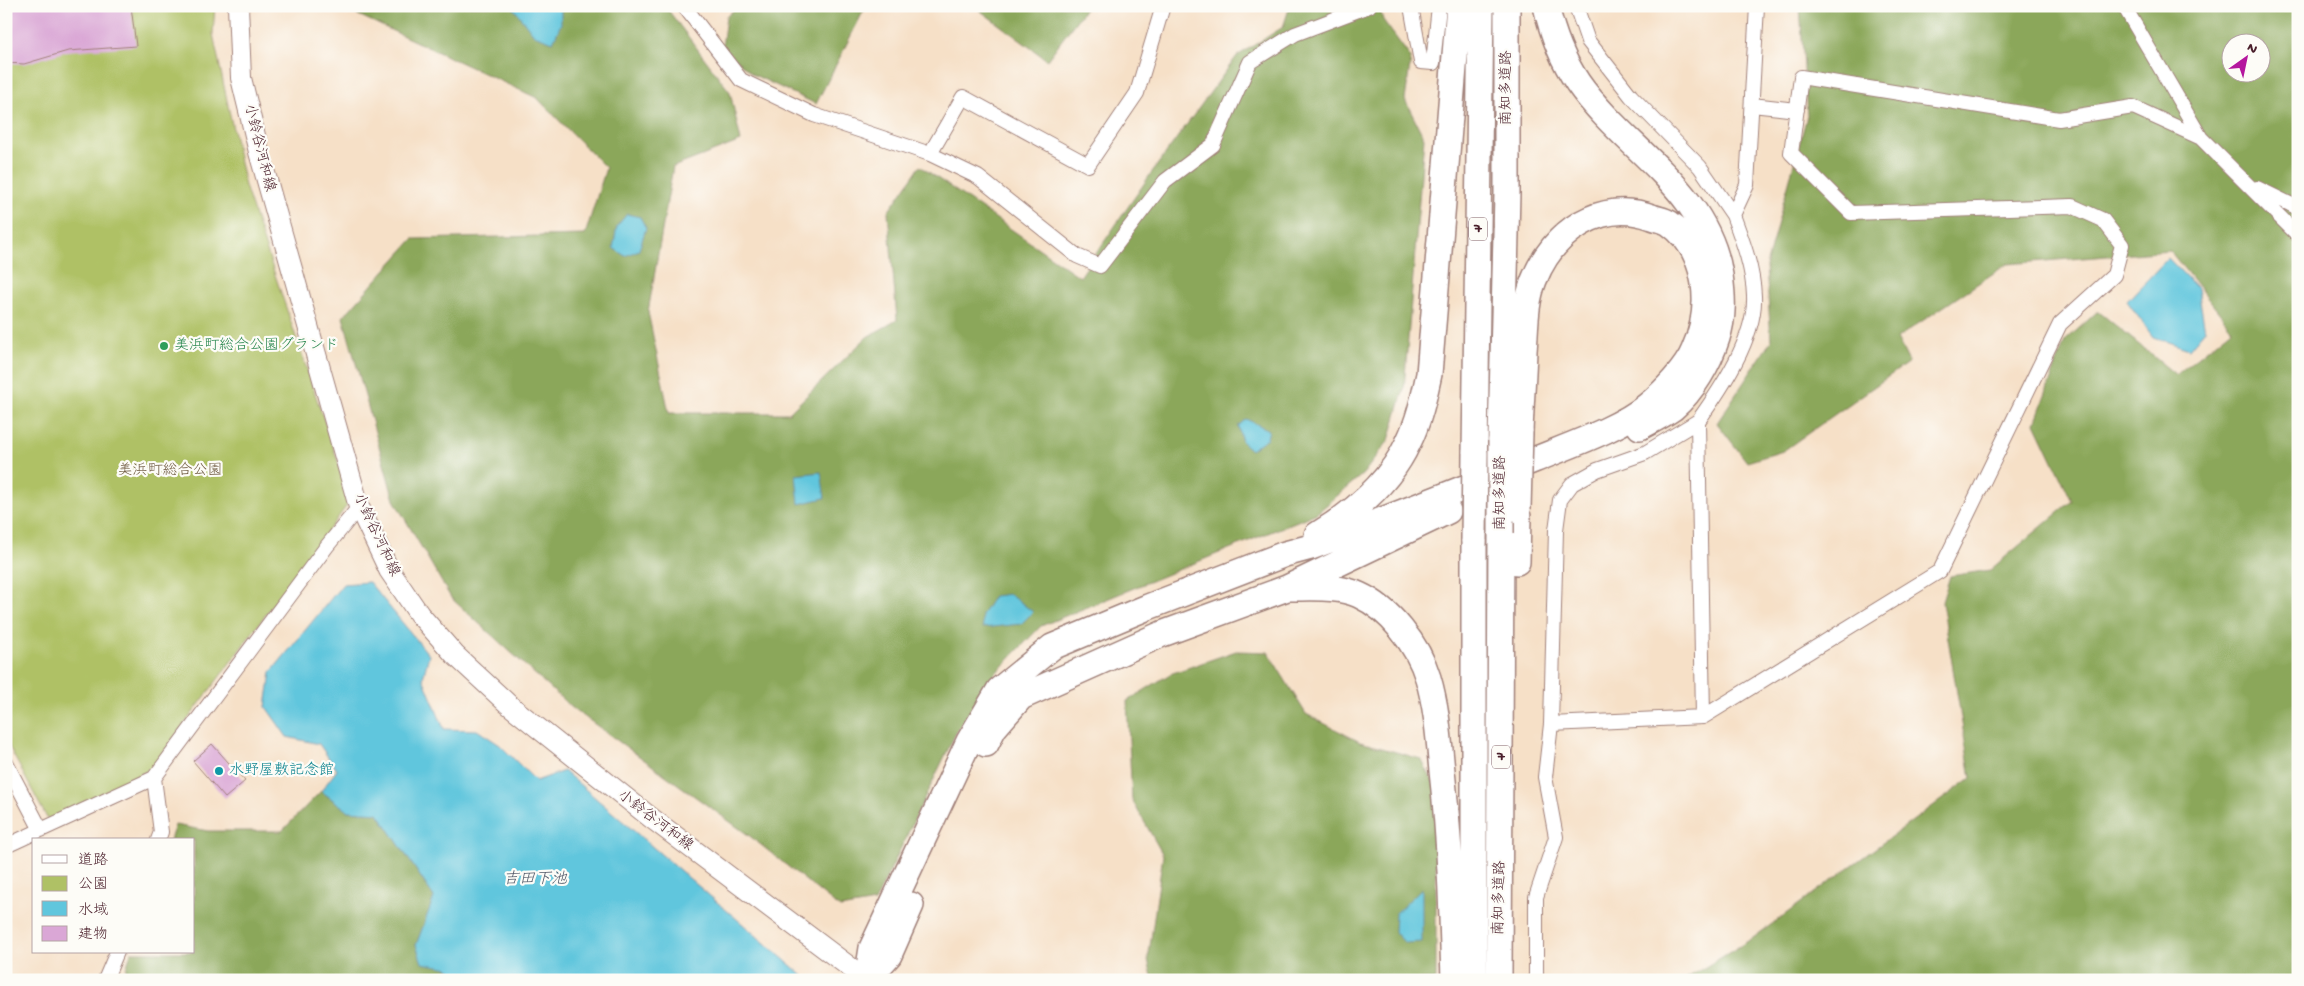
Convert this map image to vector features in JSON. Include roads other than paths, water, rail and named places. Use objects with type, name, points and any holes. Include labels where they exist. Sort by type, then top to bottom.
[{"type":"highway","points":[[1285,554],[1355,508],[1386,478],[1408,444],[1422,407],[1429,374],[1459,6]]},
{"type":"highway","name":"南知多道路","points":[[1474,980],[1474,453],[1481,6]]},
{"type":"highway","name":"南知多道路","points":[[1499,980],[1501,714],[1510,525],[1507,6]]},
{"type":"highway","points":[[867,980],[889,955],[935,851],[994,728],[1021,697],[1162,634],[1287,588],[1442,513],[1579,457],[1635,430],[1673,408],[1704,369],[1715,345],[1722,322],[1723,298],[1714,247],[1702,221],[1675,184],[1618,128],[1578,82],[1558,44],[1546,6]]},
{"type":"highway","points":[[867,980],[872,948],[969,741],[1000,690],[1052,647],[1148,607],[1285,554],[1311,548],[1567,446],[1618,423],[1648,406],[1673,380],[1694,351],[1705,316],[1704,280],[1691,244],[1668,222],[1643,213],[1624,210],[1603,213],[1587,219],[1562,236],[1548,254],[1535,278],[1527,303],[1510,437]]},
{"type":"highway","points":[[1287,588],[1325,588],[1359,594],[1390,615],[1409,640],[1428,676],[1437,718],[1449,832],[1454,980]]},
{"type":"main road","name":"小鈴谷河和線","points":[[238,6],[241,78],[259,152],[360,507],[389,570],[419,614],[455,655],[508,704],[574,757],[867,980]]},
{"type":"street","points":[[684,6],[741,80],[814,114],[930,154],[978,176],[1077,256],[1100,266],[1165,181],[1213,145],[1250,62],[1295,34],[1369,6]]},
{"type":"street","points":[[930,154],[963,97],[1088,165],[1137,93],[1163,6]]},
{"type":"street","points":[[1411,6],[1421,62],[1433,63],[1439,6]]},
{"type":"street","points":[[1536,980],[1536,897],[1556,837],[1545,777],[1551,724],[1556,530],[1560,500],[1572,484],[1597,470],[1645,453],[1698,421],[1721,390],[1749,331],[1755,298],[1749,259],[1733,215],[1700,167],[1632,96],[1588,41],[1576,6]]},
{"type":"street","points":[[1733,215],[1747,185],[1757,6]]},
{"type":"street","points":[[2124,6],[2201,138],[2298,235]]},
{"type":"street","points":[[1551,724],[1703,716],[1940,571],[2060,324],[2114,275],[2122,245],[2103,220],[2072,206],[1851,212],[1791,153],[1801,77],[2059,119],[2133,107],[2201,138]]},
{"type":"street","points":[[1752,105],[1797,110]]},
{"type":"street","points":[[2245,182],[2298,208]]},
{"type":"street","points":[[1698,421],[1703,716]]},
{"type":"street","points":[[6,846],[154,778],[327,546],[360,507]]},
{"type":"street","points":[[6,763],[40,830]]},
{"type":"street","points":[[154,778],[161,832],[159,838]]},
{"type":"street","points":[[105,980],[116,954]]},
{"type":"water","points":[[512,6],[561,6],[561,24],[553,42],[534,35]]},
{"type":"water","points":[[627,214],[640,217],[646,228],[639,250],[625,256],[613,248],[617,226]]},
{"type":"water","points":[[2168,258],[2198,289],[2205,330],[2189,349],[2153,337],[2127,301]]},
{"type":"water","points":[[1246,419],[1269,430],[1267,438],[1251,450],[1242,442],[1238,426]]},
{"type":"water","points":[[821,472],[825,498],[799,504],[796,475]]},
{"type":"water","name":"吉田下池","points":[[369,582],[429,655],[423,678],[444,729],[477,730],[500,745],[536,781],[564,771],[808,980],[463,980],[449,968],[422,963],[416,945],[434,897],[378,813],[348,811],[321,791],[337,770],[319,744],[287,737],[266,707],[271,672],[343,584]]},
{"type":"water","points":[[1010,594],[1033,612],[1021,624],[983,628],[982,615],[994,596]]},
{"type":"water","points":[[1422,888],[1422,942],[1405,943],[1394,931],[1395,914]]},
{"type":"place","name":"美浜町総合公園グランド","points":[[164,346]]},
{"type":"place","name":"水野屋敷記念館","points":[[219,771]]},
{"type":"park label","name":"美浜町総合公園","points":[[170,471]]}]
